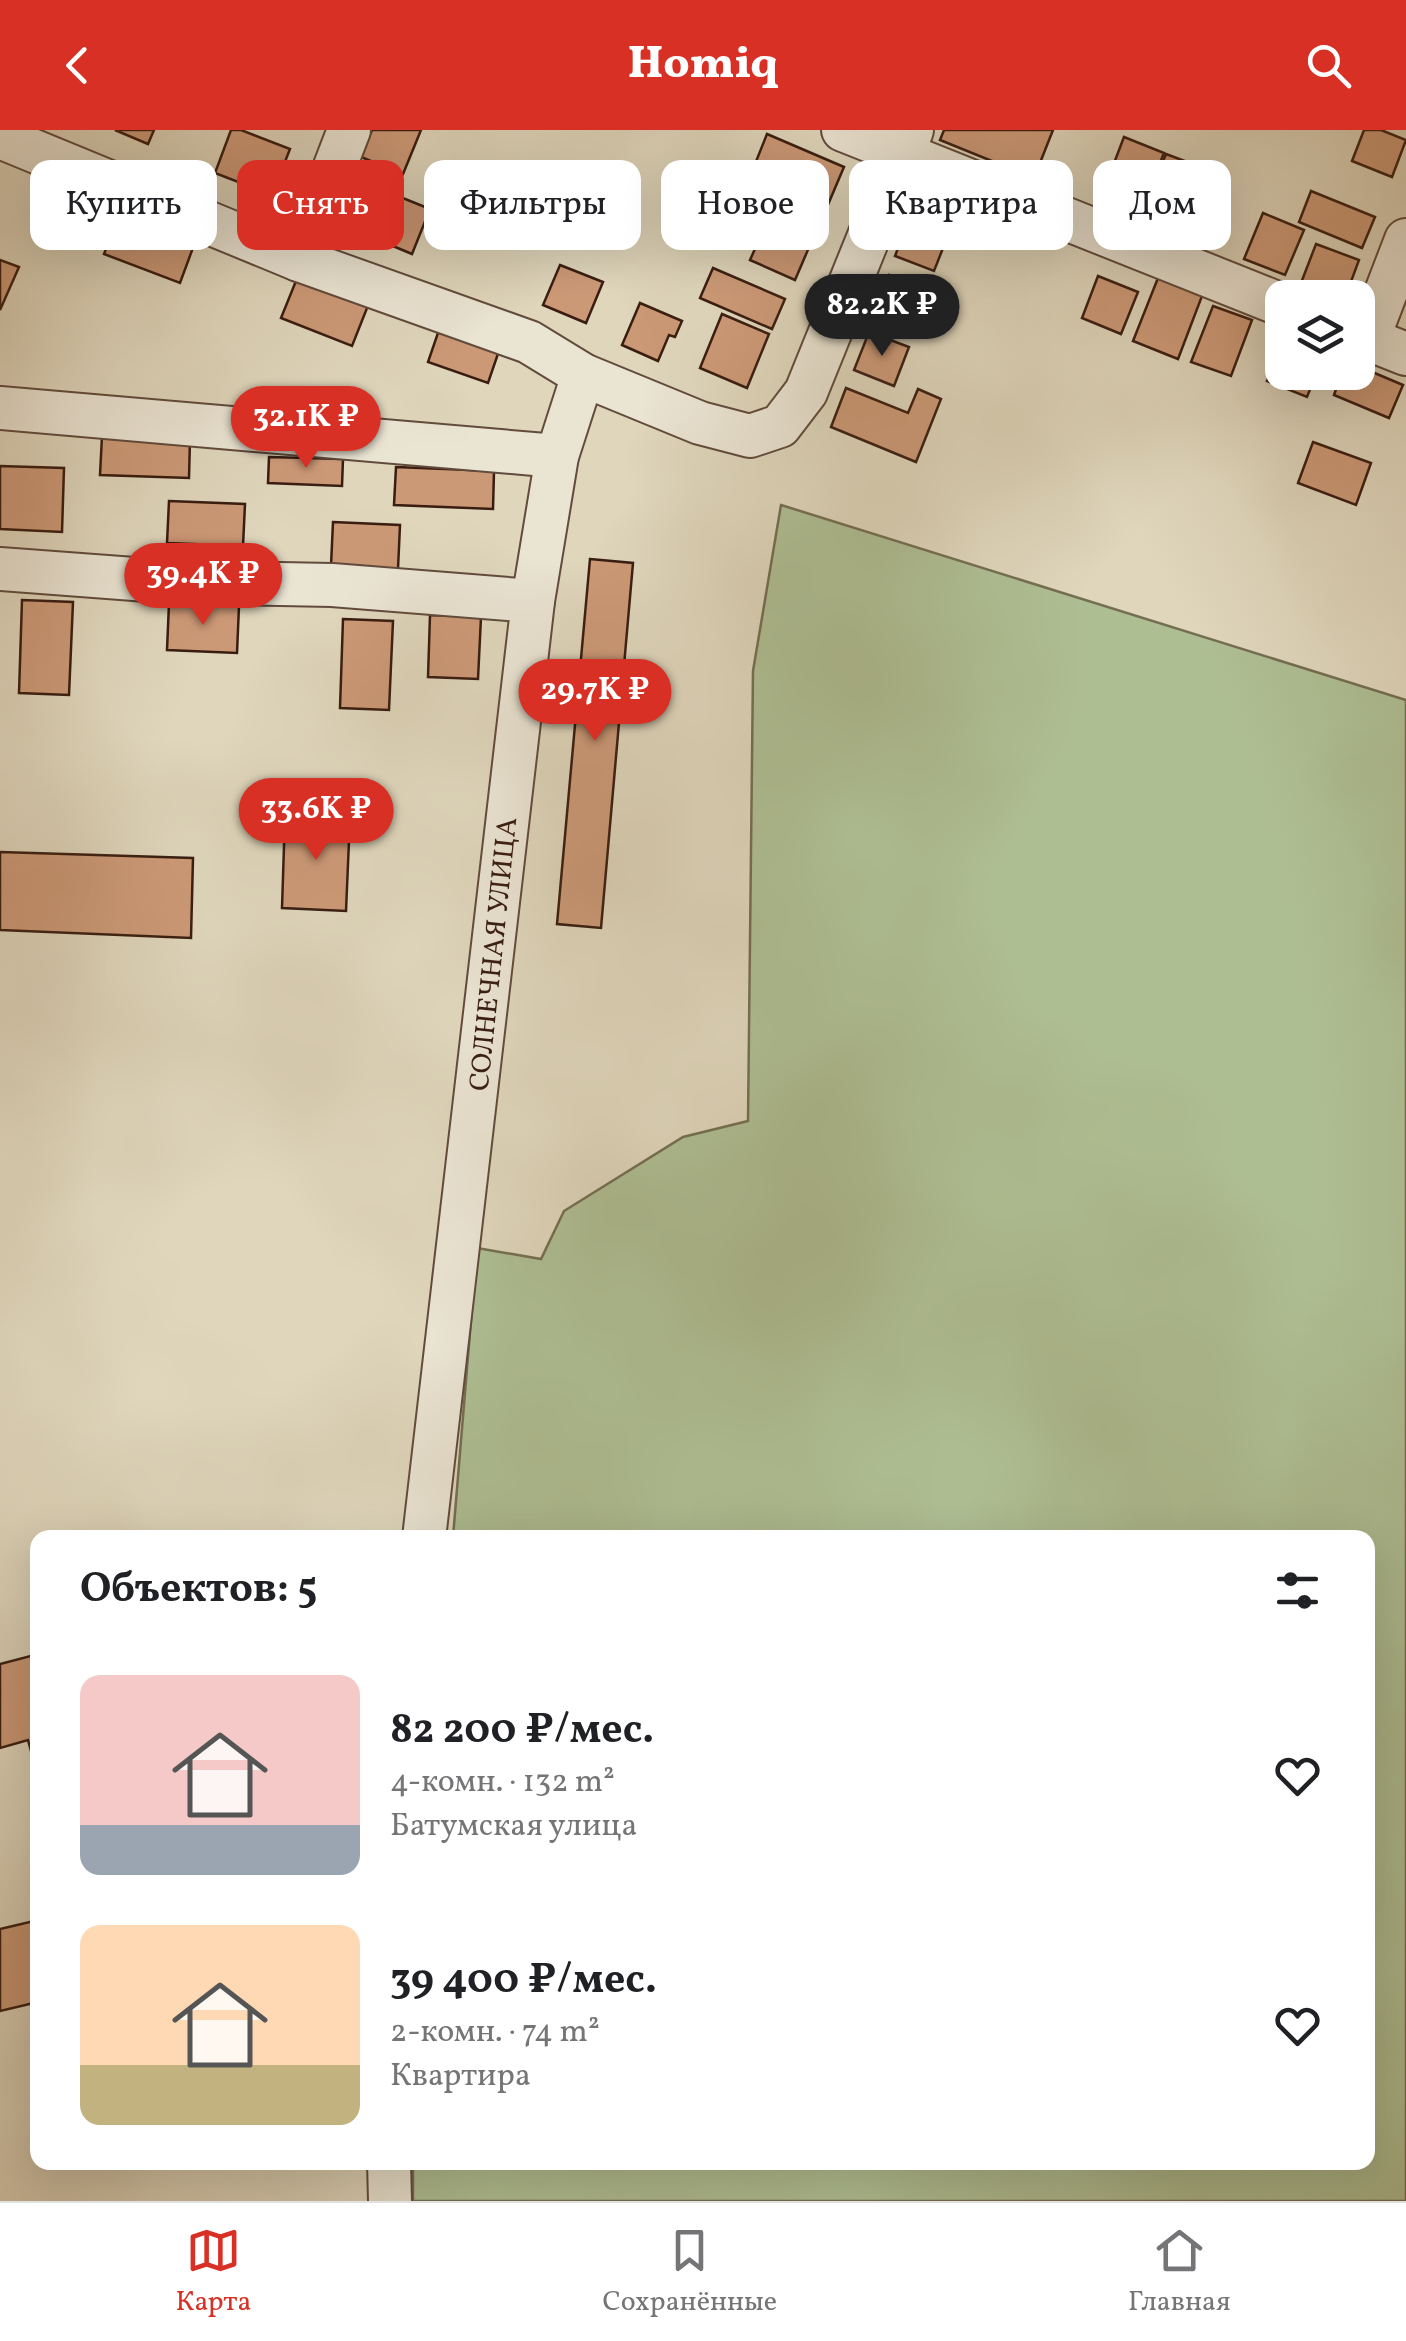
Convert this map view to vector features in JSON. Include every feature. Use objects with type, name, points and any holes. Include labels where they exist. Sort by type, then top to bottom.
[{"type":"street","points":[[299,260],[349,130]]},
{"type":"street","points":[[844,130],[908,142],[1265,298]]},
{"type":"street","points":[[0,138],[299,260],[529,342],[583,376],[700,423],[750,436],[780,426],[806,392],[908,142]]},
{"type":"street","points":[[1377,343],[1406,240]]},
{"type":"street","name":"СОЛНЕЧНАЯ УЛИЦА","points":[[425,1530],[532,600],[557,456],[583,376]]},
{"type":"street","points":[[0,408],[557,456]]},
{"type":"street","points":[[0,569],[174,582],[332,585],[532,600]]},
{"type":"street","points":[[390,2170],[390,2201]]},
{"type":"green space","points":[[781,505],[1406,700],[1406,2201],[413,2201],[413,2170],[1375,2170],[1375,1530],[454,1530],[477,1248],[541,1259],[564,1211],[683,1137],[748,1121],[753,671]]},
{"type":"building","points":[[115,130],[154,130],[148,144]]},
{"type":"building","points":[[231,130],[241,130],[290,149],[286,160],[237,160],[237,181],[217,174]]},
{"type":"building","points":[[372,130],[421,130],[404,172],[404,160],[361,157]]},
{"type":"building","points":[[944,130],[1053,130],[1041,160],[989,160],[940,140]]},
{"type":"building","points":[[1364,130],[1381,130],[1406,140],[1392,177],[1352,161]]},
{"type":"building","points":[[767,134],[828,160],[757,160]]},
{"type":"building","points":[[1124,137],[1164,153],[1161,160],[1115,160]]},
{"type":"building","points":[[829,161],[844,167],[829,202]]},
{"type":"building","points":[[1311,191],[1375,217],[1362,248],[1299,222]]},
{"type":"building","points":[[404,199],[424,207],[424,224],[412,254],[402,250]]},
{"type":"building","points":[[1263,213],[1304,230],[1285,275],[1244,259]]},
{"type":"building","points":[[1316,244],[1359,260],[1352,280],[1302,280]]},
{"type":"building","points":[[106,250],[192,250],[180,283],[104,254]]},
{"type":"building","points":[[754,250],[808,250],[795,280],[750,260]]},
{"type":"building","points":[[897,250],[942,250],[934,271],[895,256]]},
{"type":"building","points":[[0,260],[19,267],[0,310]]},
{"type":"building","points":[[560,265],[603,282],[586,323],[543,305]]},
{"type":"building","points":[[302,266],[373,293],[352,346],[281,318]]},
{"type":"building","points":[[713,268],[785,299],[772,329],[700,298]]},
{"type":"building","points":[[889,275],[951,299],[937,334],[876,311]]},
{"type":"building","points":[[1098,276],[1138,292],[1121,334],[1082,318]]},
{"type":"building","points":[[1158,278],[1202,296],[1178,359],[1133,341]]},
{"type":"building","points":[[640,303],[682,321],[675,337],[669,335],[658,361],[622,345]]},
{"type":"building","points":[[1213,306],[1252,320],[1231,376],[1191,362]]},
{"type":"building","points":[[722,314],[769,334],[747,388],[700,368]]},
{"type":"building","points":[[441,324],[501,345],[488,383],[428,362]]},
{"type":"building","points":[[869,332],[909,347],[894,386],[854,370]]},
{"type":"building","points":[[1375,373],[1403,385],[1389,418],[1334,395],[1336,390],[1375,390]]},
{"type":"building","points":[[846,388],[908,413],[918,389],[941,399],[916,462],[831,427]]},
{"type":"building","points":[[1290,390],[1310,390],[1307,397]]},
{"type":"building","points":[[102,436],[190,439],[189,478],[100,475]]},
{"type":"building","points":[[1313,442],[1371,463],[1356,505],[1298,483]]},
{"type":"building","points":[[269,457],[343,459],[342,486],[268,483]]},
{"type":"building","points":[[0,466],[64,468],[62,532],[0,529]]},
{"type":"building","points":[[396,467],[494,471],[493,509],[394,505]]},
{"type":"building","points":[[169,501],[245,504],[243,546],[167,543]]},
{"type":"building","points":[[333,522],[400,525],[398,569],[331,566]]},
{"type":"building","points":[[590,559],[633,563],[601,928],[557,924]]},
{"type":"building","points":[[22,600],[73,602],[69,695],[19,693]]},
{"type":"building","points":[[169,603],[239,606],[237,653],[167,650]]},
{"type":"building","points":[[430,615],[481,617],[478,679],[428,677]]},
{"type":"building","points":[[343,619],[393,621],[389,710],[340,708]]},
{"type":"building","points":[[285,815],[350,817],[346,911],[282,908]]},
{"type":"building","points":[[0,852],[193,858],[191,938],[0,930]]},
{"type":"building","points":[[30,1656],[30,1747],[28,1740],[0,1748],[0,1664]]},
{"type":"building","points":[[30,1922],[30,2004],[0,2011],[0,1929]]}]
